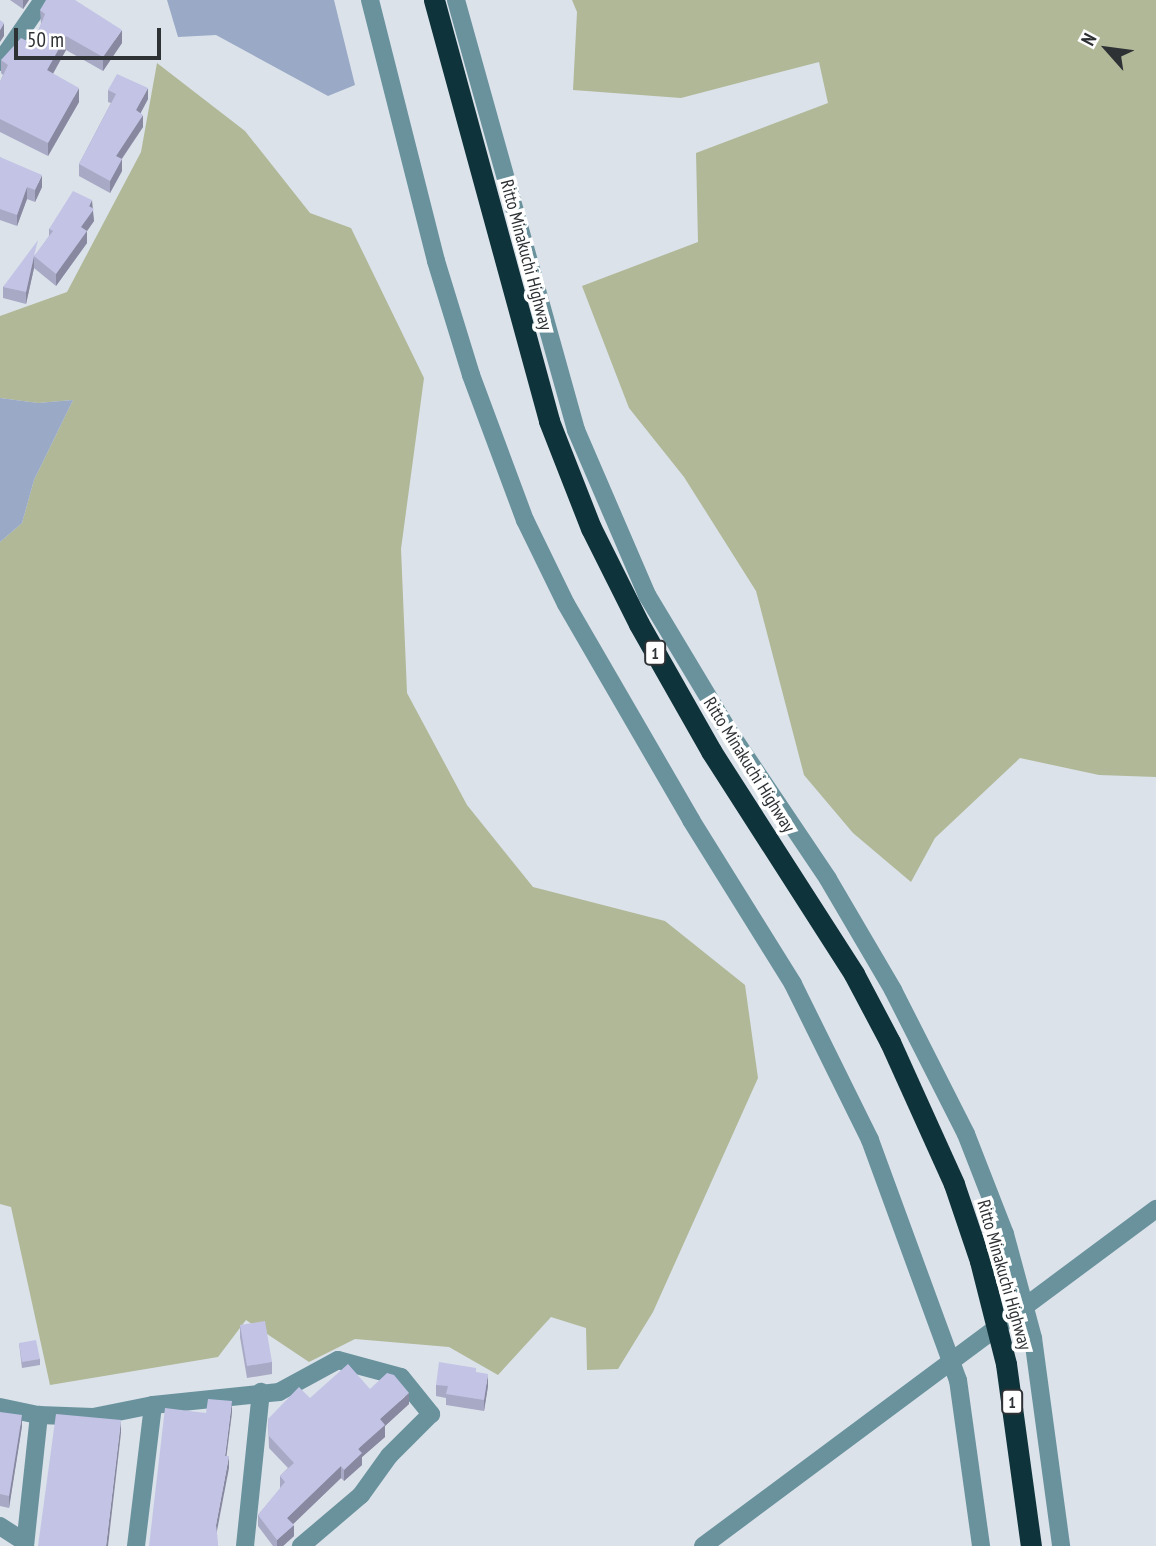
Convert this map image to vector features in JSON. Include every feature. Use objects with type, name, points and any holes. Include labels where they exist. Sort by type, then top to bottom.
[{"type":"highway","name":"Ritto Minakuchi Highway","points":[[434,0],[534,369],[591,528],[639,624],[711,751],[854,974],[891,1042],[954,1184],[980,1261],[1006,1364],[1031,1546]]},
{"type":"street","points":[[0,62],[43,0]]},
{"type":"street","points":[[370,0],[436,261],[471,375],[525,520],[600,664],[793,984],[870,1140],[958,1380],[981,1546]]},
{"type":"street","points":[[456,0],[576,430],[647,595],[721,719],[828,879],[893,990],[966,1134],[1005,1234],[1034,1338],[1061,1546]]},
{"type":"street","points":[[703,1546],[1156,1209]]},
{"type":"street","points":[[0,1406],[39,1415],[93,1417],[153,1405],[279,1392],[338,1360],[401,1377],[431,1414],[389,1456],[361,1495],[301,1546]]},
{"type":"street","points":[[245,1546],[261,1392]]},
{"type":"street","points":[[136,1546],[153,1405]]},
{"type":"street","points":[[0,1526],[25,1544],[39,1415]]},
{"type":"green space","points":[[572,0],[1156,0],[1156,777],[1099,775],[1020,758],[935,838],[911,882],[853,833],[804,775],[756,591],[684,477],[629,408],[582,286],[698,242],[696,153],[828,103],[819,62],[681,98],[573,90],[577,12]]},
{"type":"green space","points":[[157,63],[245,131],[310,213],[351,228],[424,378],[401,549],[407,693],[467,805],[533,887],[665,921],[745,985],[758,1078],[653,1312],[618,1369],[587,1370],[586,1328],[551,1317],[498,1375],[449,1347],[355,1339],[309,1362],[246,1320],[218,1357],[50,1385],[11,1207],[0,1204],[0,542],[22,523],[34,480],[73,400],[38,403],[0,398],[0,316],[67,292],[141,152]]},
{"type":"water","points":[[167,0],[334,0],[355,85],[328,96],[216,35],[178,37]]},
{"type":"water","points":[[0,398],[38,403],[73,400],[34,480],[22,523],[0,542]]},
{"type":"building","points":[[46,0],[75,0],[122,30],[103,57],[66,36],[47,70],[79,88],[48,143],[0,119],[0,82],[8,65],[1,60],[21,38],[33,44],[45,14],[40,10]]},
{"type":"building","points":[[117,74],[148,88],[136,110],[143,115],[116,156],[122,159],[110,181],[79,164],[116,94],[108,90]]},
{"type":"building","points":[[0,157],[42,175],[35,190],[27,187],[17,215],[0,209]]},
{"type":"building","points":[[73,191],[92,200],[89,206],[94,209],[81,227],[87,231],[56,274],[34,256],[53,231],[49,229]]},
{"type":"building","points":[[38,240],[26,292],[3,287]]},
{"type":"building","points":[[265,1321],[272,1362],[247,1366],[240,1325]]},
{"type":"building","points":[[36,1340],[40,1359],[22,1362],[19,1343]]},
{"type":"building","points":[[439,1362],[476,1368],[476,1372],[488,1374],[484,1400],[446,1394],[448,1386],[436,1385]]},
{"type":"building","points":[[348,1364],[370,1389],[387,1373],[394,1375],[409,1393],[380,1419],[385,1425],[358,1449],[362,1453],[344,1470],[341,1466],[287,1518],[294,1525],[277,1540],[258,1515],[285,1482],[280,1476],[294,1463],[269,1436],[268,1419],[299,1387],[310,1398]]},
{"type":"building","points":[[208,1399],[232,1401],[225,1456],[229,1456],[216,1525],[218,1546],[149,1546],[165,1408],[206,1413]]},
{"type":"building","points":[[0,1412],[22,1415],[9,1496],[0,1494]]},
{"type":"building","points":[[56,1414],[121,1420],[106,1546],[38,1546]]}]
